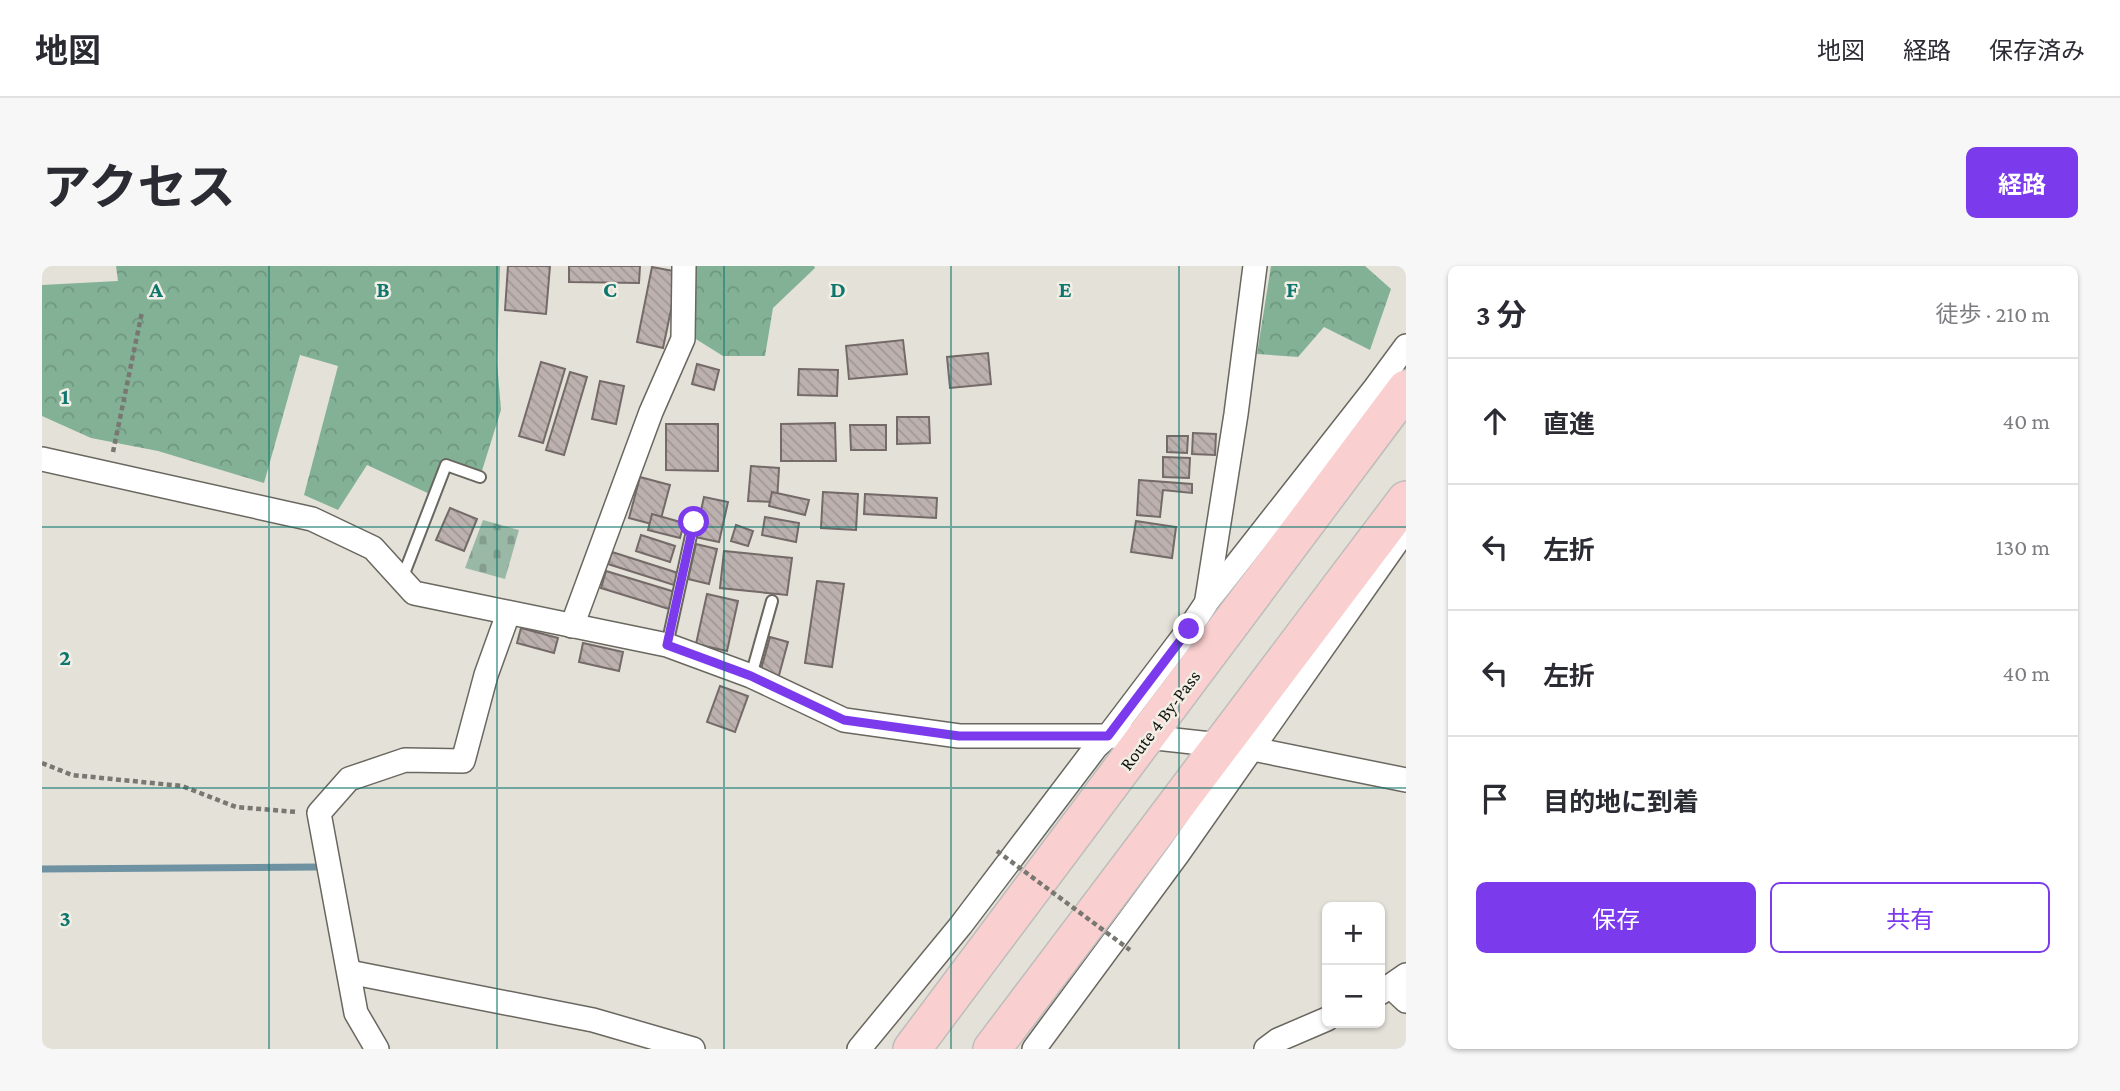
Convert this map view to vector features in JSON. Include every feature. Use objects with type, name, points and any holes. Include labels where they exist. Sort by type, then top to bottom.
[{"type":"highway","name":"Route 4 By-Pass","points":[[912,1049],[1406,389]]},
{"type":"highway","points":[[992,1049],[1237,747],[1255,701],[1406,500]]},
{"type":"street","points":[[572,626],[651,412],[684,339],[684,266]]},
{"type":"street","points":[[1207,602],[1236,414],[1255,266]]},
{"type":"street","points":[[859,1049],[961,925],[1406,346]]},
{"type":"street","points":[[42,459],[312,519],[373,548],[414,593],[667,645],[751,676],[844,720],[959,736],[1147,737],[1237,747],[1406,780]]},
{"type":"street","points":[[1034,1049],[1178,854],[1237,747],[1406,529]]},
{"type":"street","points":[[377,1049],[356,1013],[319,813],[349,779],[405,760],[463,761],[486,675],[508,614]]},
{"type":"street","points":[[349,972],[593,1020],[693,1049]]},
{"type":"street","points":[[1266,1049],[1278,1040],[1322,1021]]},
{"type":"lane","points":[[401,579],[446,465],[480,477]]},
{"type":"lane","points":[[667,645],[694,522]]},
{"type":"lane","points":[[751,676],[772,601]]},
{"type":"path","points":[[108,473],[142,312]]},
{"type":"path","points":[[42,763],[72,775],[182,786],[236,807],[321,814]]},
{"type":"path","points":[[997,851],[1130,950]]},
{"type":"green space","points":[[116,266],[500,266],[497,362],[501,410],[480,477],[446,465],[434,496],[367,465],[338,510],[304,495],[338,366],[300,355],[264,483],[158,451],[91,438],[42,416],[42,285],[118,281]]},
{"type":"green space","points":[[684,266],[815,268],[773,308],[765,356],[723,356],[683,331]]},
{"type":"green space","points":[[1271,266],[1365,266],[1391,289],[1370,350],[1324,327],[1298,357],[1257,354]]},
{"type":"green space","points":[[483,520],[519,530],[505,579],[465,568]]},
{"type":"building","points":[[508,266],[550,266],[546,314],[505,310]]},
{"type":"building","points":[[569,266],[640,266],[639,283],[569,282]]},
{"type":"building","points":[[652,267],[679,272],[663,348],[637,342]]},
{"type":"building","points":[[903,340],[907,374],[849,379],[846,346]]},
{"type":"building","points":[[988,353],[991,384],[950,388],[947,357]]},
{"type":"building","points":[[541,362],[565,369],[543,443],[519,436]]},
{"type":"building","points":[[697,364],[719,370],[714,390],[692,384]]},
{"type":"building","points":[[799,369],[838,370],[837,396],[798,395]]},
{"type":"building","points":[[570,372],[587,377],[564,455],[546,450]]},
{"type":"building","points":[[600,381],[624,386],[616,424],[592,419]]},
{"type":"building","points":[[897,417],[929,417],[930,443],[897,444]]},
{"type":"building","points":[[835,423],[836,461],[781,461],[781,424]]},
{"type":"building","points":[[666,424],[718,424],[718,471],[666,470]]},
{"type":"building","points":[[850,425],[886,425],[886,450],[851,450]]},
{"type":"building","points":[[1193,433],[1216,434],[1215,455],[1192,454]]},
{"type":"building","points":[[1167,436],[1188,436],[1187,453],[1167,452]]},
{"type":"building","points":[[1163,457],[1190,458],[1189,478],[1163,477]]},
{"type":"building","points":[[751,466],[779,468],[777,502],[748,501]]},
{"type":"building","points":[[640,477],[670,485],[659,526],[629,518]]},
{"type":"building","points":[[1139,480],[1192,484],[1192,493],[1163,490],[1160,517],[1137,515]]},
{"type":"building","points":[[772,492],[809,500],[805,515],[769,506]]},
{"type":"building","points":[[823,492],[858,494],[856,530],[821,528]]},
{"type":"building","points":[[865,494],[937,498],[936,518],[864,514]]},
{"type":"building","points":[[704,497],[728,502],[719,542],[695,537]]},
{"type":"building","points":[[450,508],[477,519],[464,551],[436,540]]},
{"type":"building","points":[[652,514],[684,523],[680,538],[648,530]]},
{"type":"building","points":[[765,517],[799,523],[796,542],[762,535]]},
{"type":"building","points":[[1136,521],[1176,527],[1172,558],[1131,552]]},
{"type":"building","points":[[736,525],[753,531],[748,546],[731,541]]},
{"type":"building","points":[[641,535],[675,546],[670,562],[636,551]]},
{"type":"building","points":[[696,544],[717,549],[709,584],[688,579]]},
{"type":"building","points":[[724,551],[792,558],[787,595],[720,588]]},
{"type":"building","points":[[612,552],[678,573],[674,585],[608,564]]},
{"type":"building","points":[[606,571],[675,592],[669,609],[601,588]]},
{"type":"building","points":[[817,581],[844,584],[832,667],[805,663]]},
{"type":"building","points":[[707,594],[738,601],[727,651],[696,644]]},
{"type":"building","points":[[521,628],[558,638],[554,653],[517,643]]},
{"type":"building","points":[[770,637],[788,642],[778,679],[760,673]]},
{"type":"building","points":[[583,643],[623,652],[619,671],[579,662]]},
{"type":"building","points":[[720,686],[748,696],[735,732],[707,722]]},
{"type":"waterway","points":[[42,869],[316,867]]},
{"type":"route","points":[[694,522],[667,645],[751,676],[844,720],[959,736],[1108,736],[1189,629]]}]
